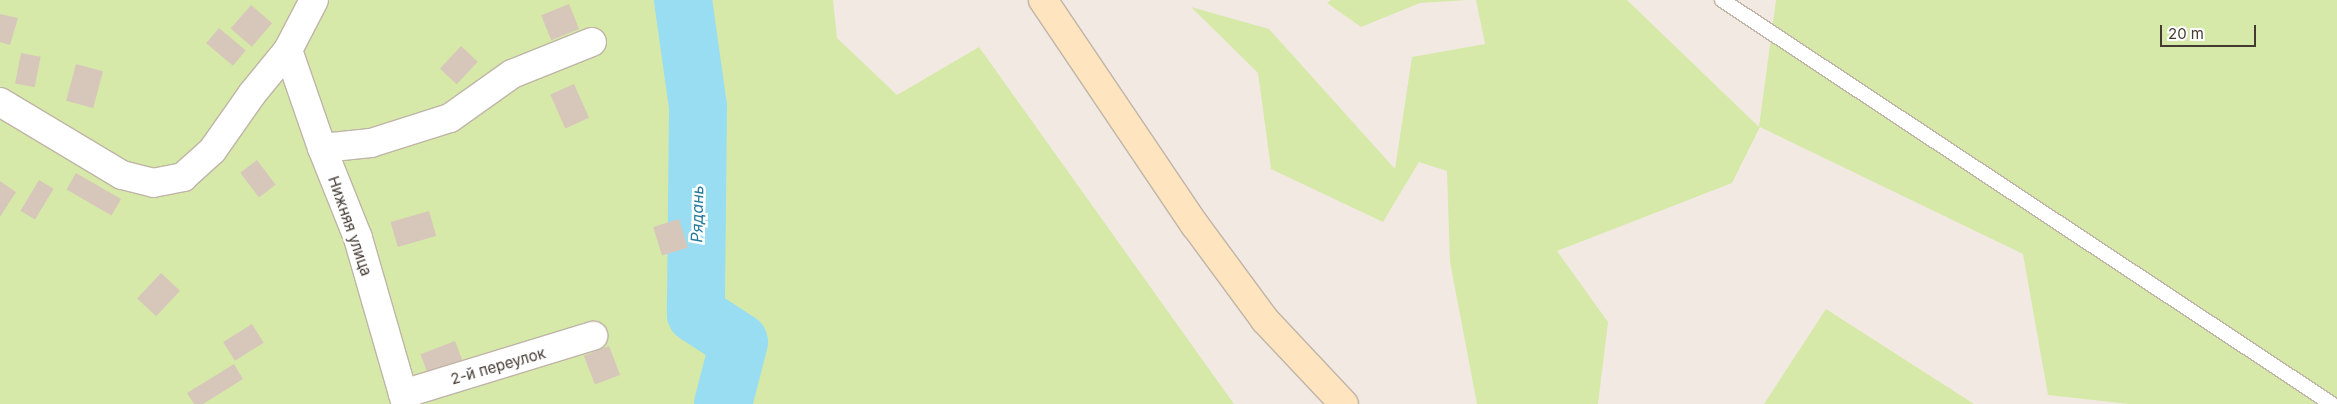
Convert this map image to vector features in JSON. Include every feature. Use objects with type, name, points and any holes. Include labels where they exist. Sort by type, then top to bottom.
[{"type":"street","points":[[0,102],[122,175],[153,183],[183,177],[212,151],[252,94],[288,50],[314,0]]},
{"type":"street","points":[[1043,0],[1195,225],[1253,304],[1265,320],[1339,402]]},
{"type":"street","points":[[322,148],[371,143],[450,118],[512,74],[592,42]]},
{"type":"street","name":"Нижняя улица","points":[[288,50],[322,148],[358,238],[404,399]]},
{"type":"street","name":"2-й переулок","points":[[404,399],[593,336]]},
{"type":"lane","points":[[1722,0],[2332,404]]},
{"type":"green space","points":[[0,0],[833,0],[837,38],[897,95],[979,47],[1234,404],[0,404]]},
{"type":"green space","points":[[1331,0],[1468,0],[1420,3],[1361,27],[1327,3]]},
{"type":"green space","points":[[1476,0],[1627,0],[1759,127],[1776,0],[2337,0],[2337,404],[2129,404],[2048,395],[2023,254],[1760,127],[1732,183],[1557,251],[1608,322],[1598,404],[1477,404],[1450,262],[1447,171],[1419,162],[1383,222],[1271,169],[1258,73],[1191,7],[1269,29],[1395,169],[1412,57],[1485,44]]},
{"type":"green space","points":[[1826,309],[1974,404],[1764,404]]},
{"type":"building","points":[[569,4],[579,29],[551,40],[541,15]]},
{"type":"building","points":[[251,5],[272,23],[252,47],[231,28]]},
{"type":"building","points":[[0,14],[18,18],[10,45],[0,42]]},
{"type":"building","points":[[219,28],[246,50],[233,66],[206,43]]},
{"type":"building","points":[[461,46],[478,62],[457,84],[440,69]]},
{"type":"building","points":[[21,53],[41,57],[35,87],[15,83]]},
{"type":"building","points":[[76,64],[103,71],[93,108],[66,101]]},
{"type":"building","points":[[574,84],[589,118],[565,128],[550,95]]},
{"type":"building","points":[[257,160],[276,185],[259,197],[240,173]]},
{"type":"building","points":[[76,173],[121,199],[112,215],[66,189]]},
{"type":"building","points":[[39,180],[54,189],[35,220],[20,211]]},
{"type":"building","points":[[0,181],[16,192],[0,217]]},
{"type":"building","points":[[429,211],[436,236],[398,247],[391,222]]},
{"type":"building","points":[[679,219],[688,248],[662,256],[653,227]]},
{"type":"building","points":[[161,273],[180,291],[156,316],[137,299]]},
{"type":"building","points":[[252,324],[264,343],[235,361],[223,342]]},
{"type":"building","points":[[455,341],[463,362],[428,375],[420,354]]},
{"type":"building","points":[[609,346],[620,375],[595,385],[584,356]]},
{"type":"building","points":[[234,364],[243,379],[203,404],[194,404],[187,393]]},
{"type":"waterway","name":"Рядань","points":[[683,0],[698,107],[696,314],[739,342],[723,404]]}]
